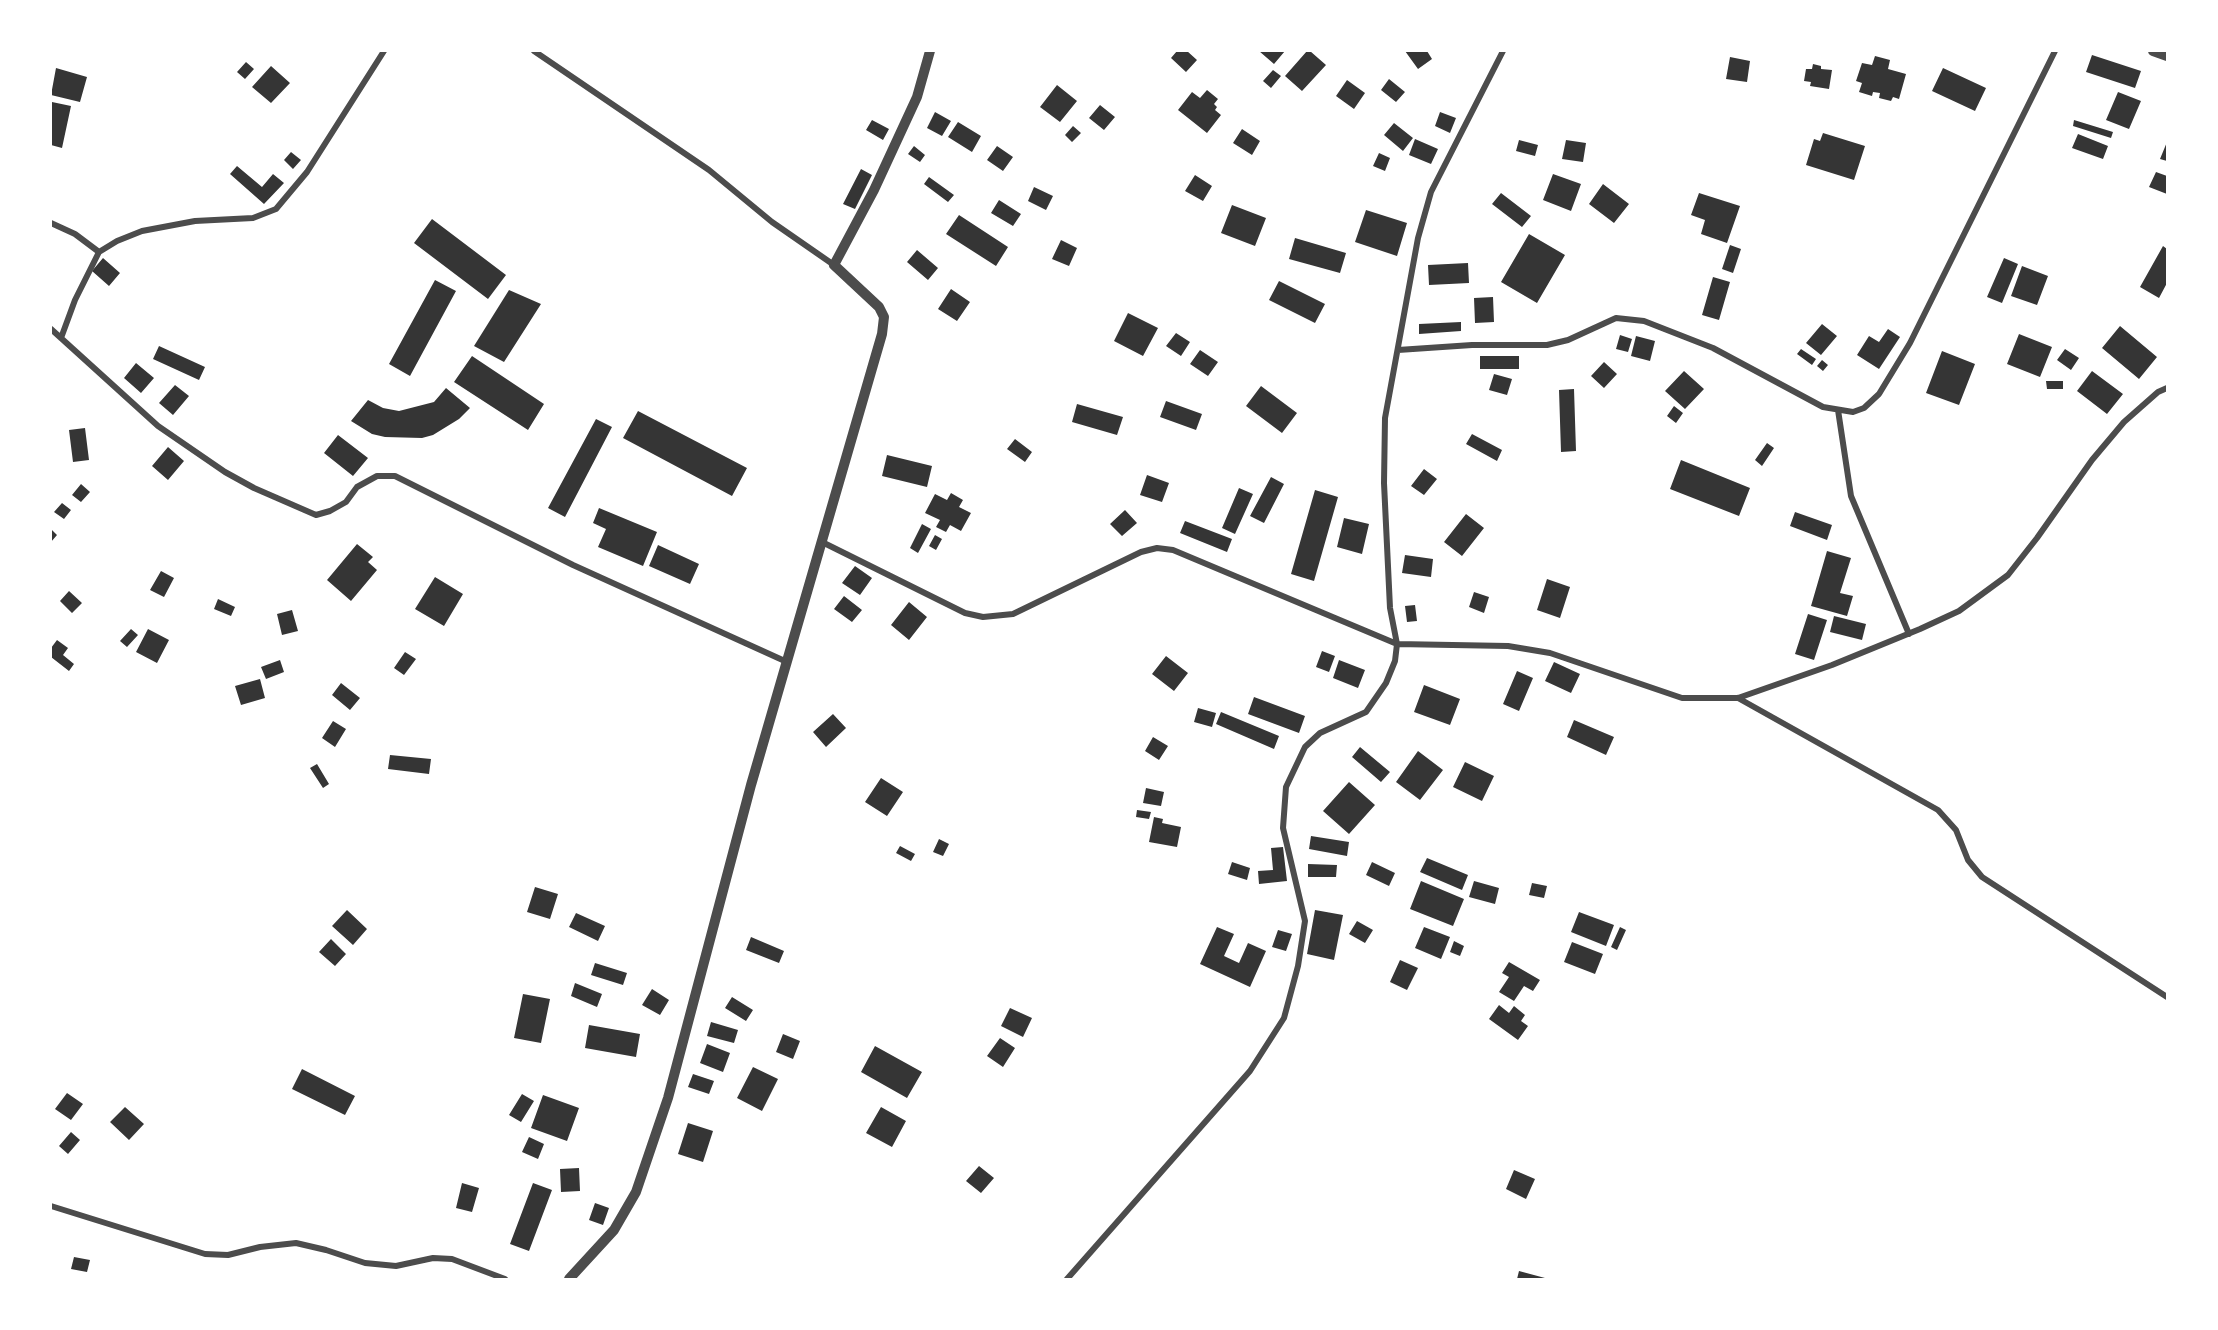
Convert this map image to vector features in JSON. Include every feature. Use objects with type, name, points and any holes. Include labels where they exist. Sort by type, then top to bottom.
[{"type":"street","points":[[61,338],[75,300],[99,252],[117,241],[142,231],[195,221],[261,217],[276,209],[307,172],[384,51]]},
{"type":"street","points":[[534,51],[709,170],[772,222],[834,265],[879,306],[884,317],[882,334],[751,785],[668,1098],[636,1192],[614,1230],[569,1279]]},
{"type":"street","points":[[834,265],[874,190],[917,97],[930,51]]},
{"type":"street","points":[[1067,1279],[1250,1071],[1284,1018],[1298,966],[1305,921],[1283,828],[1286,787],[1305,747],[1320,733],[1366,712],[1386,683],[1395,662],[1397,644],[1390,609],[1384,483],[1385,418],[1418,238],[1431,192],[1503,51]]},
{"type":"street","points":[[1398,350],[1472,345],[1547,345],[1568,340],[1616,318],[1644,321],[1713,348],[1811,401],[1838,410],[1853,412],[1864,408],[1879,394],[1915,333],[2055,51]]},
{"type":"street","points":[[2154,51],[2167,56]]},
{"type":"street","points":[[51,223],[75,234],[99,252]]},
{"type":"street","points":[[51,329],[158,426],[254,488],[316,515],[330,511],[346,502],[357,487],[377,476],[395,476],[573,565],[787,662]]},
{"type":"street","points":[[822,542],[965,613],[983,617],[1013,614],[1141,552],[1157,548],[1173,550],[1397,644],[1508,646],[1550,653],[1682,698],[1738,698],[1910,634],[1959,611],[2008,575],[2092,460],[2124,422],[2158,392],[2167,388]]},
{"type":"street","points":[[1838,410],[1851,496],[1910,634]]},
{"type":"street","points":[[1738,698],[1938,810],[1956,830],[1968,860],[1982,877],[2167,997]]},
{"type":"street","points":[[51,1206],[205,1254],[228,1255],[260,1247],[296,1243],[365,1263],[396,1266],[433,1258],[452,1259],[505,1279]]},
{"type":"building","points":[[1177,51],[1187,51],[1197,60],[1186,72],[1171,58]]},
{"type":"building","points":[[1259,51],[1285,51],[1274,64]]},
{"type":"building","points":[[1307,51],[1326,65],[1302,91],[1285,76]]},
{"type":"building","points":[[1405,51],[1427,51],[1432,59],[1418,69]]},
{"type":"building","points":[[2092,55],[2141,71],[2135,88],[2086,72]]},
{"type":"building","points":[[1875,56],[1890,60],[1888,69],[1906,74],[1899,99],[1893,97],[1891,101],[1879,98],[1880,93],[1873,92],[1872,96],[1859,92],[1862,83],[1856,81],[1862,63],[1872,65]]},
{"type":"building","points":[[1730,57],[1750,61],[1747,82],[1726,79]]},
{"type":"building","points":[[246,62],[254,69],[245,79],[237,72]]},
{"type":"building","points":[[1813,64],[1821,66],[1821,69],[1832,70],[1829,89],[1810,86],[1811,82],[1804,81],[1806,69],[1812,69]]},
{"type":"building","points":[[271,66],[290,83],[271,103],[252,87]]},
{"type":"building","points":[[56,68],[87,77],[80,102],[51,95]]},
{"type":"building","points":[[1943,68],[1986,88],[1975,111],[1932,91]]},
{"type":"building","points":[[1273,70],[1281,76],[1271,88],[1263,81]]},
{"type":"building","points":[[1389,79],[1405,92],[1396,102],[1381,90]]},
{"type":"building","points":[[1347,80],[1365,93],[1354,109],[1336,96]]},
{"type":"building","points":[[1057,85],[1077,101],[1060,122],[1040,107]]},
{"type":"building","points":[[1207,90],[1218,99],[1214,104],[1217,107],[1215,110],[1221,115],[1207,133],[1178,110],[1192,92],[1200,98]]},
{"type":"building","points":[[2118,92],[2141,101],[2129,129],[2106,120]]},
{"type":"building","points":[[52,102],[71,106],[62,148],[51,145]]},
{"type":"building","points":[[1100,105],[1115,117],[1104,130],[1089,118]]},
{"type":"building","points":[[935,112],[951,121],[942,136],[927,128]]},
{"type":"building","points":[[1440,112],[1456,118],[1450,133],[1435,126]]},
{"type":"building","points":[[872,120],[889,129],[883,140],[866,130]]},
{"type":"building","points":[[2074,120],[2113,132],[2111,138],[2073,126]]},
{"type":"building","points":[[958,122],[981,136],[972,152],[948,137]]},
{"type":"building","points":[[1394,123],[1413,138],[1403,151],[1384,135]]},
{"type":"building","points":[[1073,126],[1081,133],[1072,142],[1065,135]]},
{"type":"building","points":[[1242,129],[1260,141],[1252,155],[1233,143]]},
{"type":"building","points":[[1823,133],[1865,146],[1854,180],[1806,165],[1814,139],[1820,141]]},
{"type":"building","points":[[2078,134],[2108,146],[2103,159],[2072,148]]},
{"type":"building","points":[[1415,139],[1438,149],[1431,164],[1409,155]]},
{"type":"building","points":[[1519,140],[1538,145],[1535,156],[1516,151]]},
{"type":"building","points":[[1566,140],[1586,143],[1583,162],[1562,159]]},
{"type":"building","points":[[2167,142],[2167,161],[2160,159]]},
{"type":"building","points":[[914,146],[925,155],[920,162],[908,154]]},
{"type":"building","points":[[997,146],[1013,157],[1003,171],[987,160]]},
{"type":"building","points":[[291,152],[301,160],[293,169],[284,160]]},
{"type":"building","points":[[1379,153],[1390,158],[1385,171],[1373,166]]},
{"type":"building","points":[[237,166],[262,187],[273,174],[284,183],[264,204],[230,174]]},
{"type":"building","points":[[861,169],[872,175],[855,209],[843,204]]},
{"type":"building","points":[[2156,172],[2167,176],[2167,194],[2149,187]]},
{"type":"building","points":[[1553,174],[1581,184],[1571,211],[1543,200]]},
{"type":"building","points":[[1195,175],[1212,186],[1203,201],[1185,191]]},
{"type":"building","points":[[929,177],[954,195],[948,202],[924,184]]},
{"type":"building","points":[[1603,184],[1629,204],[1614,223],[1589,204]]},
{"type":"building","points":[[1034,187],[1053,196],[1046,210],[1028,201]]},
{"type":"building","points":[[1501,193],[1531,216],[1522,227],[1492,204]]},
{"type":"building","points":[[1699,193],[1740,206],[1727,243],[1701,234],[1705,220],[1691,215]]},
{"type":"building","points":[[999,200],[1021,214],[1013,226],[991,213]]},
{"type":"building","points":[[1232,205],[1266,218],[1255,246],[1221,233]]},
{"type":"building","points":[[1366,210],[1407,223],[1397,256],[1355,242]]},
{"type":"building","points":[[959,215],[1008,247],[996,266],[946,234]]},
{"type":"building","points":[[432,219],[506,275],[488,299],[414,243]]},
{"type":"building","points":[[1529,234],[1565,255],[1537,303],[1501,282]]},
{"type":"building","points":[[1295,238],[1346,253],[1340,273],[1289,259]]},
{"type":"building","points":[[1061,240],[1077,248],[1069,266],[1052,259]]},
{"type":"building","points":[[1730,245],[1741,249],[1733,273],[1722,269]]},
{"type":"building","points":[[2163,246],[2167,249],[2167,283],[2159,298],[2140,287]]},
{"type":"building","points":[[917,250],[938,268],[928,280],[907,262]]},
{"type":"building","points":[[103,258],[120,273],[109,286],[92,271]]},
{"type":"building","points":[[2004,258],[2018,264],[2002,303],[1987,297]]},
{"type":"building","points":[[1468,263],[1469,283],[1429,285],[1428,265]]},
{"type":"building","points":[[2022,266],[2048,276],[2037,305],[2011,296]]},
{"type":"building","points":[[1713,277],[1730,282],[1719,320],[1702,315]]},
{"type":"building","points":[[435,280],[456,291],[410,376],[389,364]]},
{"type":"building","points":[[1279,281],[1325,304],[1315,323],[1269,300]]},
{"type":"building","points":[[951,289],[970,302],[957,321],[938,309]]},
{"type":"building","points":[[509,290],[541,304],[504,362],[474,346]]},
{"type":"building","points":[[1493,297],[1494,322],[1475,323],[1474,298]]},
{"type":"building","points":[[1128,313],[1158,328],[1143,356],[1114,341]]},
{"type":"building","points":[[1461,322],[1461,331],[1419,334],[1419,324]]},
{"type":"building","points":[[1822,324],[1837,336],[1821,355],[1806,343]]},
{"type":"building","points":[[2120,326],[2157,357],[2139,379],[2102,348]]},
{"type":"building","points":[[1888,329],[1900,337],[1879,369],[1857,355],[1869,336],[1879,342]]},
{"type":"building","points":[[1176,333],[1190,342],[1181,356],[1166,346]]},
{"type":"building","points":[[2019,334],[2052,347],[2040,377],[2007,364]]},
{"type":"building","points":[[1620,335],[1632,339],[1628,352],[1616,349]]},
{"type":"building","points":[[1636,336],[1655,341],[1650,361],[1631,356]]},
{"type":"building","points":[[159,346],[205,367],[199,380],[153,359]]},
{"type":"building","points":[[1801,349],[1816,359],[1812,365],[1797,354]]},
{"type":"building","points":[[2065,349],[2079,358],[2071,370],[2057,360]]},
{"type":"building","points":[[1200,350],[1218,362],[1208,376],[1190,364]]},
{"type":"building","points":[[1942,351],[1975,364],[1959,405],[1926,393]]},
{"type":"building","points":[[472,356],[544,404],[528,430],[454,382]]},
{"type":"building","points":[[1480,356],[1519,356],[1519,369],[1480,369]]},
{"type":"building","points":[[1822,360],[1828,365],[1823,371],[1817,366]]},
{"type":"building","points":[[1604,362],[1617,374],[1604,388],[1591,376]]},
{"type":"building","points":[[136,363],[154,378],[141,393],[124,378]]},
{"type":"building","points":[[1684,371],[1704,389],[1685,409],[1665,391]]},
{"type":"building","points":[[2092,371],[2123,394],[2107,414],[2077,391]]},
{"type":"building","points":[[1494,374],[1512,379],[1507,395],[1489,390]]},
{"type":"building","points":[[2046,381],[2063,381],[2063,389],[2047,389]]},
{"type":"building","points":[[175,385],[189,396],[173,415],[159,403]]},
{"type":"building","points":[[1261,386],[1297,413],[1282,433],[1246,406]]},
{"type":"building","points":[[446,388],[470,408],[459,419],[433,435],[422,438],[385,437],[372,434],[351,421],[368,400],[383,408],[399,411],[434,402]]},
{"type":"building","points":[[1574,389],[1576,451],[1561,452],[1559,390]]},
{"type":"building","points":[[1166,401],[1202,414],[1196,430],[1160,417]]},
{"type":"building","points":[[1077,404],[1123,417],[1117,435],[1072,422]]},
{"type":"building","points":[[1674,406],[1683,413],[1676,423],[1667,416]]},
{"type":"building","points":[[638,411],[747,468],[732,496],[623,438]]},
{"type":"building","points":[[596,419],[612,427],[565,517],[548,508]]},
{"type":"building","points":[[85,428],[89,460],[73,462],[69,430]]},
{"type":"building","points":[[1472,434],[1502,450],[1497,461],[1466,444]]},
{"type":"building","points":[[338,435],[368,458],[353,476],[324,453]]},
{"type":"building","points":[[1015,439],[1032,452],[1025,462],[1007,449]]},
{"type":"building","points":[[1767,443],[1774,448],[1762,466],[1755,460]]},
{"type":"building","points":[[168,447],[184,461],[168,480],[152,466]]},
{"type":"building","points":[[887,455],[932,466],[927,487],[882,476]]},
{"type":"building","points":[[1681,460],[1750,488],[1739,516],[1670,489]]},
{"type":"building","points":[[1424,469],[1437,479],[1424,495],[1411,486]]},
{"type":"building","points":[[1147,475],[1169,483],[1162,502],[1140,495]]},
{"type":"building","points":[[1271,477],[1284,484],[1264,523],[1250,516]]},
{"type":"building","points":[[81,484],[90,492],[81,502],[72,495]]},
{"type":"building","points":[[1239,488],[1253,494],[1235,534],[1222,528]]},
{"type":"building","points":[[1315,490],[1338,497],[1314,581],[1291,574]]},
{"type":"building","points":[[951,493],[963,500],[959,507],[971,513],[961,531],[950,525],[946,532],[936,527],[940,520],[925,513],[935,494],[947,500]]},
{"type":"building","points":[[62,503],[71,510],[64,519],[54,512]]},
{"type":"building","points":[[599,508],[657,532],[643,566],[598,547],[606,529],[593,523]]},
{"type":"building","points":[[1125,510],[1137,523],[1122,536],[1110,524]]},
{"type":"building","points":[[1795,512],[1832,525],[1827,540],[1790,526]]},
{"type":"building","points":[[1466,514],[1484,528],[1462,556],[1444,542]]},
{"type":"building","points":[[1344,518],[1369,524],[1362,554],[1337,547]]},
{"type":"building","points":[[1185,521],[1232,539],[1227,552],[1180,533]]},
{"type":"building","points":[[922,524],[931,529],[918,553],[910,548]]},
{"type":"building","points":[[51,529],[57,535],[51,542]]},
{"type":"building","points":[[935,535],[942,539],[936,550],[929,546]]},
{"type":"building","points":[[357,544],[373,557],[368,562],[377,570],[351,601],[327,580]]},
{"type":"building","points":[[658,545],[699,564],[690,584],[649,566]]},
{"type":"building","points":[[1827,551],[1851,558],[1840,593],[1853,596],[1847,616],[1811,606]]},
{"type":"building","points":[[1405,555],[1433,559],[1431,577],[1402,573]]},
{"type":"building","points":[[855,566],[872,578],[860,595],[842,583]]},
{"type":"building","points":[[161,571],[174,578],[164,597],[150,590]]},
{"type":"building","points":[[435,577],[463,594],[444,626],[415,609]]},
{"type":"building","points":[[1547,579],[1570,587],[1560,618],[1537,610]]},
{"type":"building","points":[[69,591],[82,603],[72,613],[60,601]]},
{"type":"building","points":[[1474,592],[1489,597],[1484,613],[1469,607]]},
{"type":"building","points":[[844,596],[862,610],[852,622],[834,609]]},
{"type":"building","points":[[218,599],[235,607],[231,616],[214,609]]},
{"type":"building","points":[[909,602],[927,617],[909,640],[891,625]]},
{"type":"building","points":[[1415,605],[1417,621],[1407,622],[1405,606]]},
{"type":"building","points":[[292,610],[298,631],[282,635],[277,614]]},
{"type":"building","points":[[1808,614],[1827,620],[1814,660],[1795,654]]},
{"type":"building","points":[[1834,616],[1866,624],[1862,640],[1830,632]]},
{"type":"building","points":[[131,629],[138,635],[127,647],[120,641]]},
{"type":"building","points":[[148,629],[169,640],[157,663],[136,652]]},
{"type":"building","points":[[57,640],[68,648],[63,655],[74,664],[69,671],[51,657],[51,648]]},
{"type":"building","points":[[1322,651],[1335,656],[1329,672],[1316,667]]},
{"type":"building","points":[[405,652],[416,659],[404,675],[394,668]]},
{"type":"building","points":[[1166,656],[1188,673],[1174,691],[1152,674]]},
{"type":"building","points":[[280,660],[284,672],[266,679],[261,667]]},
{"type":"building","points":[[1339,660],[1365,670],[1358,688],[1333,678]]},
{"type":"building","points":[[1554,662],[1580,674],[1571,693],[1545,681]]},
{"type":"building","points":[[1517,671],[1533,678],[1519,711],[1503,704]]},
{"type":"building","points":[[260,679],[265,698],[241,705],[235,686]]},
{"type":"building","points":[[341,683],[360,698],[350,710],[332,695]]},
{"type":"building","points":[[1424,685],[1460,699],[1450,725],[1414,712]]},
{"type":"building","points":[[1254,697],[1305,716],[1299,733],[1248,714]]},
{"type":"building","points":[[1198,708],[1216,713],[1212,727],[1194,722]]},
{"type":"building","points":[[1221,712],[1279,736],[1274,749],[1216,724]]},
{"type":"building","points":[[833,714],[846,728],[826,747],[813,732]]},
{"type":"building","points":[[1574,720],[1614,737],[1606,755],[1567,737]]},
{"type":"building","points":[[333,721],[346,729],[335,747],[322,738]]},
{"type":"building","points":[[1153,737],[1168,746],[1159,760],[1145,751]]},
{"type":"building","points":[[1360,747],[1390,772],[1381,782],[1352,757]]},
{"type":"building","points":[[1418,751],[1443,770],[1420,800],[1396,782]]},
{"type":"building","points":[[390,755],[431,759],[429,774],[388,769]]},
{"type":"building","points":[[1465,762],[1494,776],[1482,801],[1453,787]]},
{"type":"building","points":[[317,764],[329,784],[323,788],[310,768]]},
{"type":"building","points":[[881,778],[903,792],[887,816],[865,802]]},
{"type":"building","points":[[1349,782],[1375,805],[1349,834],[1323,811]]},
{"type":"building","points":[[1146,788],[1164,792],[1161,806],[1143,803]]},
{"type":"building","points":[[1137,810],[1151,812],[1149,819],[1136,817]]},
{"type":"building","points":[[1154,817],[1163,819],[1162,823],[1181,827],[1177,847],[1149,842]]},
{"type":"building","points":[[1311,836],[1349,842],[1347,856],[1309,849]]},
{"type":"building","points":[[939,839],[949,844],[943,856],[933,852]]},
{"type":"building","points":[[900,846],[915,854],[911,861],[896,853]]},
{"type":"building","points":[[1283,847],[1287,881],[1259,884],[1258,871],[1273,870],[1271,848]]},
{"type":"building","points":[[1427,858],[1468,875],[1462,890],[1420,872]]},
{"type":"building","points":[[1232,862],[1250,868],[1247,880],[1228,874]]},
{"type":"building","points":[[1372,862],[1395,873],[1389,886],[1366,875]]},
{"type":"building","points":[[1308,864],[1337,865],[1336,877],[1308,877]]},
{"type":"building","points":[[1421,881],[1464,899],[1453,926],[1410,909]]},
{"type":"building","points":[[1474,881],[1499,888],[1495,904],[1469,897]]},
{"type":"building","points":[[1532,883],[1547,886],[1544,898],[1529,895]]},
{"type":"building","points":[[535,887],[558,894],[550,919],[527,912]]},
{"type":"building","points":[[347,910],[367,929],[353,945],[332,926]]},
{"type":"building","points":[[1315,910],[1343,915],[1334,960],[1307,954]]},
{"type":"building","points":[[1579,912],[1614,925],[1606,946],[1571,932]]},
{"type":"building","points":[[576,913],[605,926],[598,941],[569,927]]},
{"type":"building","points":[[1357,921],[1373,930],[1365,943],[1349,934]]},
{"type":"building","points":[[1217,927],[1234,934],[1224,956],[1239,963],[1248,943],[1266,951],[1250,987],[1200,964]]},
{"type":"building","points":[[1424,927],[1450,937],[1441,959],[1415,948]]},
{"type":"building","points":[[1620,927],[1626,930],[1617,950],[1611,947]]},
{"type":"building","points":[[1278,930],[1292,934],[1286,951],[1272,947]]},
{"type":"building","points":[[751,937],[784,951],[779,963],[746,950]]},
{"type":"building","points":[[331,939],[346,954],[335,966],[319,952]]},
{"type":"building","points":[[1454,941],[1464,946],[1460,956],[1450,952]]},
{"type":"building","points":[[1572,942],[1603,954],[1595,974],[1564,962]]},
{"type":"building","points":[[1400,960],[1418,968],[1407,990],[1390,982]]},
{"type":"building","points":[[1509,962],[1540,980],[1533,991],[1524,986],[1514,1001],[1499,992],[1509,977],[1502,973]]},
{"type":"building","points":[[595,963],[627,973],[623,985],[591,975]]},
{"type":"building","points":[[575,983],[602,994],[597,1007],[571,996]]},
{"type":"building","points":[[652,989],[669,1000],[660,1015],[642,1005]]},
{"type":"building","points":[[523,994],[550,999],[541,1043],[514,1038]]},
{"type":"building","points":[[732,997],[753,1010],[746,1021],[725,1008]]},
{"type":"building","points":[[1499,1005],[1509,1013],[1514,1006],[1525,1015],[1521,1021],[1528,1026],[1518,1040],[1489,1019]]},
{"type":"building","points":[[1010,1008],[1032,1018],[1023,1037],[1001,1026]]},
{"type":"building","points":[[711,1022],[738,1030],[734,1043],[707,1036]]},
{"type":"building","points":[[589,1025],[640,1034],[636,1057],[585,1048]]},
{"type":"building","points":[[783,1034],[800,1041],[793,1059],[776,1052]]},
{"type":"building","points":[[1000,1038],[1015,1048],[1003,1067],[987,1056]]},
{"type":"building","points":[[707,1044],[730,1053],[723,1072],[700,1063]]},
{"type":"building","points":[[875,1046],[922,1072],[907,1098],[861,1072]]},
{"type":"building","points":[[753,1067],[778,1079],[762,1111],[737,1098]]},
{"type":"building","points":[[302,1069],[355,1096],[345,1115],[292,1089]]},
{"type":"building","points":[[693,1074],[714,1081],[709,1094],[688,1087]]},
{"type":"building","points":[[67,1093],[83,1104],[71,1120],[55,1109]]},
{"type":"building","points":[[522,1094],[534,1101],[521,1122],[509,1115]]},
{"type":"building","points":[[543,1095],[579,1108],[567,1141],[531,1128]]},
{"type":"building","points":[[125,1107],[144,1124],[129,1140],[110,1122]]},
{"type":"building","points":[[881,1107],[906,1121],[892,1147],[866,1133]]},
{"type":"building","points":[[688,1123],[713,1131],[703,1162],[678,1154]]},
{"type":"building","points":[[71,1132],[80,1140],[68,1154],[59,1146]]},
{"type":"building","points":[[529,1137],[544,1144],[538,1159],[522,1152]]},
{"type":"building","points":[[979,1166],[994,1178],[981,1193],[966,1181]]},
{"type":"building","points":[[579,1168],[580,1191],[561,1192],[560,1169]]},
{"type":"building","points":[[1514,1170],[1535,1179],[1526,1199],[1506,1189]]},
{"type":"building","points":[[462,1183],[479,1188],[472,1212],[456,1208]]},
{"type":"building","points":[[533,1183],[552,1190],[529,1251],[510,1244]]},
{"type":"building","points":[[595,1203],[609,1208],[603,1225],[589,1220]]},
{"type":"building","points":[[74,1257],[90,1260],[87,1272],[71,1269]]},
{"type":"building","points":[[1519,1271],[1545,1278],[1545,1279],[1517,1279]]}]
